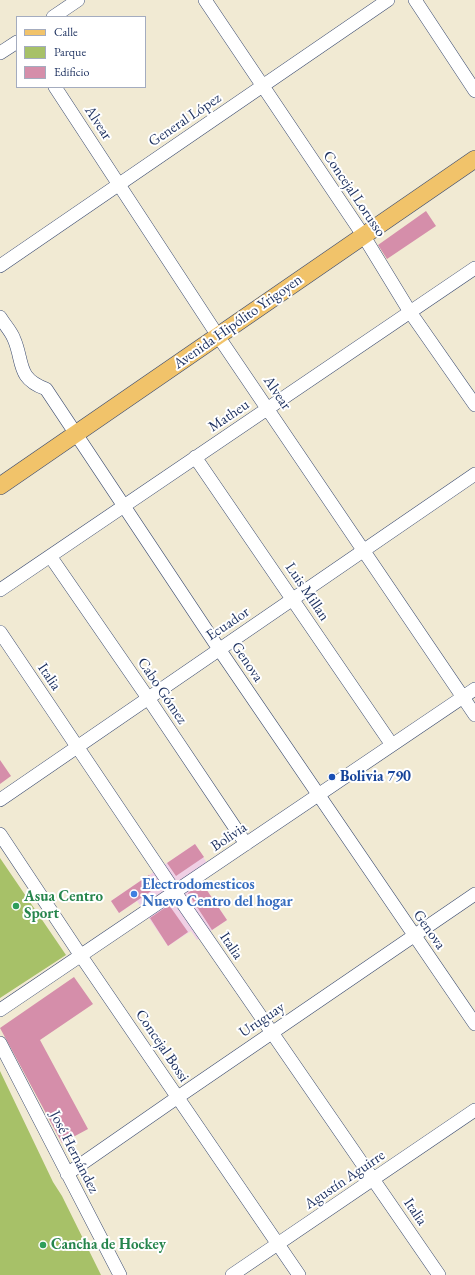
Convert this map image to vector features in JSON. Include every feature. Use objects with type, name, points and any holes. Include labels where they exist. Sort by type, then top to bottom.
[{"type":"main road","name":"Avenida Hipólito Yrigoyen","points":[[0,486],[475,159]]},
{"type":"street","points":[[54,16],[78,0]]},
{"type":"street","name":"Concejal Lorusso","points":[[205,0],[363,235],[410,312],[475,405]]},
{"type":"street","name":"General López","points":[[0,266],[388,0]]},
{"type":"street","points":[[415,0],[475,91]]},
{"type":"street","points":[[0,54],[16,43]]},
{"type":"street","name":"Alvear","points":[[56,88],[218,336],[475,715]]},
{"type":"street","name":"Matheu","points":[[0,590],[475,268]]},
{"type":"street","name":"Genova","points":[[0,317],[14,338],[21,368],[29,380],[46,389],[318,796],[475,1024]]},
{"type":"street","name":"Luis Millan","points":[[195,458],[392,745]]},
{"type":"street","name":"Ecuador","points":[[0,800],[362,550],[475,474]]},
{"type":"street","name":"Cabo Gómez","points":[[50,556],[246,844]]},
{"type":"street","name":"Italia","points":[[0,632],[271,1033],[439,1275]]},
{"type":"street","name":"Bolivia","points":[[0,1010],[475,689]]},
{"type":"street","name":"Concejal Bossi","points":[[0,834],[81,956],[299,1275]]},
{"type":"street","name":"Uruguay","points":[[67,1174],[475,894]]},
{"type":"street","name":"José Hernández","points":[[0,1043],[120,1275]]},
{"type":"street","name":"Agustín Aguirre","points":[[232,1275],[475,1110]]},
{"type":"shaded area","points":[[195,844],[210,868],[198,877],[227,920],[197,940],[191,931],[168,946],[137,901],[119,913],[111,901]]},
{"type":"green space","name":"Asua Centro Sport","points":[[0,858],[66,955],[0,998]]},
{"type":"green space","points":[[0,1071],[53,1182],[62,1196],[101,1275],[0,1275]]},
{"type":"building","points":[[426,211],[436,226],[387,259],[378,245]]},
{"type":"building","points":[[0,760],[11,776],[0,784]]},
{"type":"building","points":[[195,844],[204,857],[176,876],[167,863]]},
{"type":"building","name":"Electrodomesticos Nuevo Centro del hogar","points":[[149,875],[157,887],[119,913],[111,901]]},
{"type":"building","points":[[202,883],[227,920],[212,930],[188,893]]},
{"type":"building","points":[[169,905],[188,932],[168,946],[150,918]]},
{"type":"building","points":[[74,977],[93,1004],[40,1040],[88,1129],[62,1143],[0,1028]]},
{"type":"place","name":"Bolivia 790","points":[[332,777]]},
{"type":"place","name":"Electrodomesticos Nuevo Centro del hogar","points":[[134,894]]},
{"type":"place","name":"Asua Centro Sport","points":[[16,906]]},
{"type":"place","name":"Cancha de Hockey","points":[[43,1245]]}]
